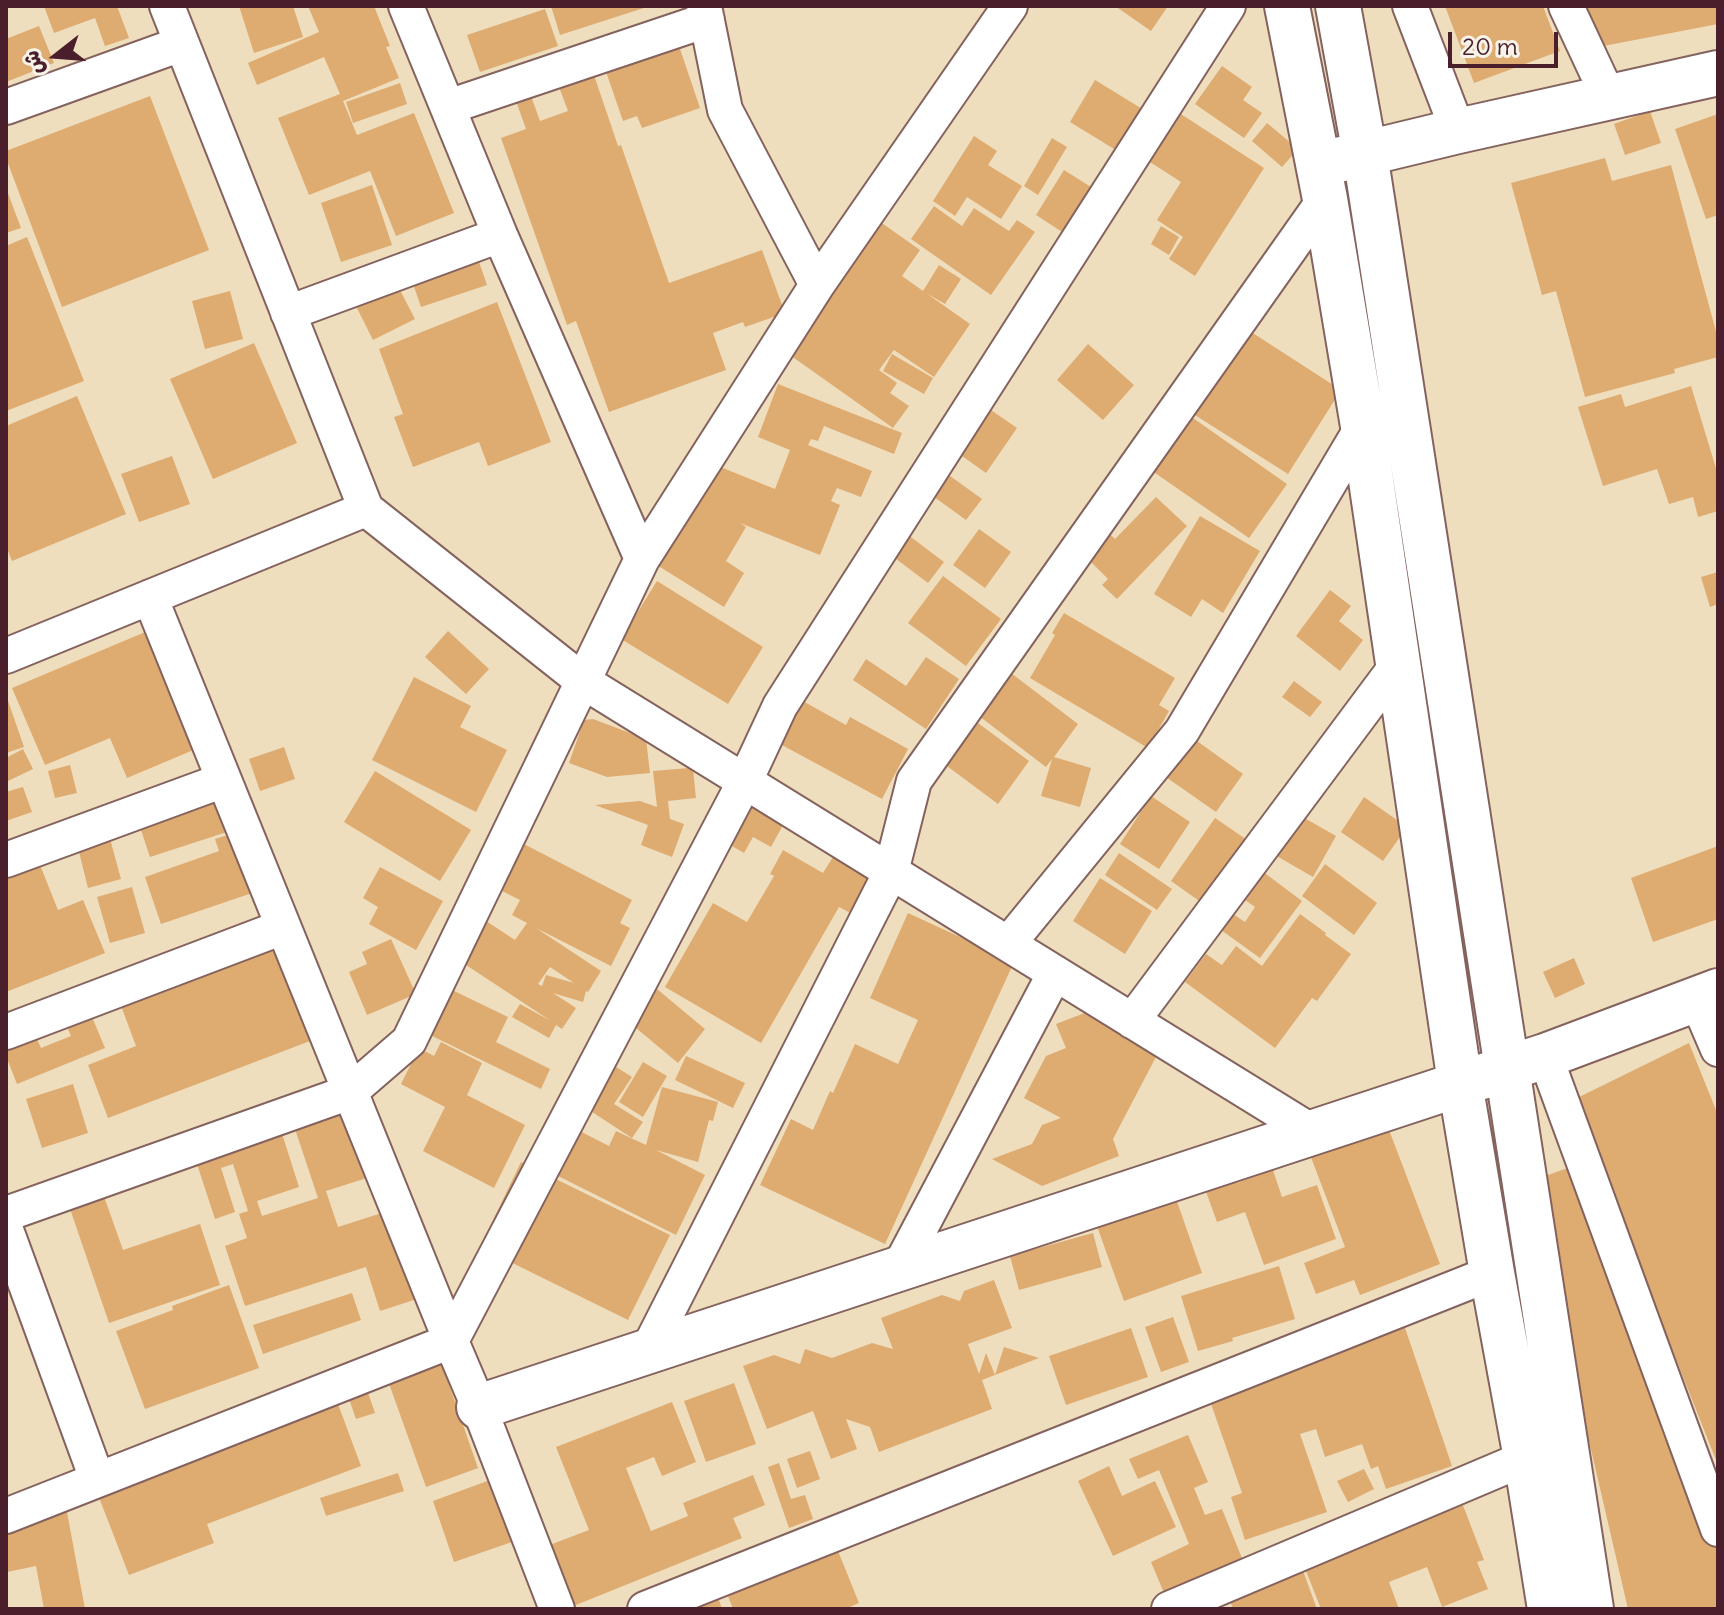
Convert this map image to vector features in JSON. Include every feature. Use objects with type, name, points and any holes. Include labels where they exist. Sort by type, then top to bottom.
[{"type":"street","points":[[167,6],[366,509],[584,682],[1314,1133]]},
{"type":"street","points":[[406,6],[500,235],[642,559]]},
{"type":"street","points":[[6,1214],[350,1092],[409,1041],[642,559],[817,285],[1010,6]]},
{"type":"street","points":[[6,1516],[451,1341],[745,781],[780,706],[1228,6]]},
{"type":"street","points":[[1287,6],[1322,182],[1363,426],[1460,1083],[1550,1609]]},
{"type":"street","points":[[1338,6],[1526,1062],[1591,1609]]},
{"type":"street","points":[[1410,6],[1458,131]]},
{"type":"street","points":[[1566,6],[1609,98]]},
{"type":"street","points":[[448,107],[705,13],[725,110],[817,285]]},
{"type":"street","points":[[6,107],[181,44]]},
{"type":"street","points":[[647,1352],[891,872],[914,781],[1322,182],[1365,154],[1718,73]]},
{"type":"street","points":[[288,313],[500,235]]},
{"type":"street","points":[[1008,944],[1182,731],[1363,426]]},
{"type":"street","points":[[6,656],[366,509]]},
{"type":"street","points":[[150,597],[479,1407],[557,1609]]},
{"type":"street","points":[[1132,1021],[1398,664]]},
{"type":"street","points":[[6,860],[224,780]]},
{"type":"street","points":[[6,1032],[283,927]]},
{"type":"street","points":[[898,1270],[1055,973]]},
{"type":"street","points":[[479,1407],[1526,1062],[1707,995],[1718,1049]]},
{"type":"street","points":[[1526,1062],[1718,1529]]},
{"type":"street","points":[[6,1230],[97,1479]]},
{"type":"street","points":[[645,1609],[1492,1273]]},
{"type":"street","points":[[1169,1609],[1526,1458]]},
{"type":"building","points":[[44,6],[117,6],[129,38],[105,46],[95,18],[54,33]]},
{"type":"building","points":[[239,6],[293,6],[303,37],[254,53]]},
{"type":"building","points":[[308,6],[374,6],[399,78],[343,101],[357,135],[414,113],[454,213],[396,236],[370,171],[309,195],[278,118],[340,94],[324,57],[257,85],[248,63],[319,32]]},
{"type":"building","points":[[551,6],[646,6],[647,7],[560,35]]},
{"type":"building","points":[[1115,6],[1168,6],[1151,31]]},
{"type":"building","points":[[1445,6],[1543,6],[1560,51],[1474,83]]},
{"type":"building","points":[[1585,6],[1718,6],[1718,24],[1593,48]]},
{"type":"building","points":[[545,9],[558,46],[480,72],[467,35]]},
{"type":"building","points":[[39,26],[54,63],[6,82],[6,39]]},
{"type":"building","points":[[676,37],[700,108],[642,128],[637,116],[623,121],[603,63]]},
{"type":"building","points":[[1222,66],[1252,87],[1243,100],[1262,113],[1244,138],[1195,104]]},
{"type":"building","points":[[594,75],[669,283],[762,250],[785,313],[745,327],[743,322],[713,333],[726,370],[609,412],[576,321],[567,325],[501,138],[526,129],[516,101],[531,96],[540,121],[568,111],[559,87]]},
{"type":"building","points":[[1095,80],[1144,110],[1119,152],[1070,122]]},
{"type":"building","points":[[400,83],[407,104],[353,123],[346,102]]},
{"type":"building","points":[[150,96],[209,250],[62,307],[6,151]]},
{"type":"building","points":[[1167,105],[1264,168],[1195,276],[1169,259],[1183,237],[1157,220],[1181,182],[1136,153]]},
{"type":"building","points":[[1650,111],[1661,143],[1625,155],[1614,124]]},
{"type":"building","points":[[1718,114],[1718,215],[1706,219],[1675,129]]},
{"type":"building","points":[[1267,123],[1298,149],[1282,167],[1252,141]]},
{"type":"building","points":[[974,136],[997,151],[988,165],[1022,186],[1001,219],[967,197],[955,216],[933,201]]},
{"type":"building","points":[[1052,138],[1067,147],[1038,195],[1024,186]]},
{"type":"building","points":[[1605,158],[1612,181],[1671,165],[1718,339],[1718,357],[1674,369],[1675,373],[1585,397],[1556,291],[1542,295],[1511,183]]},
{"type":"building","points":[[1064,170],[1099,192],[1070,237],[1036,215]]},
{"type":"building","points":[[372,185],[392,245],[341,262],[321,203]]},
{"type":"building","points":[[6,188],[21,228],[6,233]]},
{"type":"building","points":[[934,206],[962,226],[974,208],[1009,231],[1017,220],[1035,232],[991,295],[911,239]]},
{"type":"building","points":[[879,221],[920,250],[902,276],[923,291],[939,265],[961,279],[945,304],[926,293],[970,324],[934,377],[894,350],[879,370],[897,383],[890,393],[909,406],[893,428],[787,353]]},
{"type":"building","points":[[1161,226],[1179,237],[1169,255],[1151,244]]},
{"type":"building","points":[[468,230],[487,285],[421,307],[402,252]]},
{"type":"building","points":[[27,237],[84,381],[6,411],[6,246]]},
{"type":"building","points":[[389,269],[415,319],[373,340],[348,290]]},
{"type":"building","points":[[230,291],[243,339],[205,349],[192,301]]},
{"type":"building","points":[[497,302],[551,442],[488,466],[479,442],[413,467],[394,417],[403,414],[379,349]]},
{"type":"building","points":[[1245,328],[1341,390],[1288,474],[1187,410]]},
{"type":"building","points":[[254,343],[297,443],[213,479],[170,379]]},
{"type":"building","points":[[1088,344],[1134,385],[1103,420],[1057,380]]},
{"type":"building","points":[[892,354],[933,378],[924,394],[883,371]]},
{"type":"building","points":[[778,384],[902,433],[894,454],[824,426],[818,441],[811,439],[808,445],[872,471],[861,497],[837,488],[831,501],[840,505],[820,555],[740,523],[746,527],[726,561],[744,573],[724,607],[649,560],[713,464],[775,489],[790,450],[758,437]]},
{"type":"building","points":[[1691,386],[1718,475],[1718,511],[1698,517],[1693,497],[1669,504],[1657,469],[1603,486],[1578,407],[1621,394],[1625,407]]},
{"type":"building","points":[[77,396],[126,514],[12,561],[6,546],[6,426]]},
{"type":"building","points":[[975,399],[1017,428],[986,473],[945,444]]},
{"type":"building","points":[[1183,411],[1287,484],[1249,538],[1145,466]]},
{"type":"building","points":[[172,456],[190,504],[139,522],[121,474]]},
{"type":"building","points":[[928,460],[982,499],[966,520],[912,481]]},
{"type":"building","points":[[1156,497],[1187,526],[1117,599],[1102,585],[1108,579],[1081,552],[1104,528],[1115,539]]},
{"type":"building","points":[[1200,516],[1260,551],[1223,613],[1202,599],[1191,617],[1154,594]]},
{"type":"building","points":[[891,522],[944,562],[928,583],[875,543]]},
{"type":"building","points":[[979,529],[1011,552],[985,588],[953,565]]},
{"type":"building","points":[[1718,572],[1718,604],[1710,607],[1701,577]]},
{"type":"building","points":[[943,576],[1001,619],[966,666],[908,623]]},
{"type":"building","points":[[657,581],[763,647],[728,704],[621,639]]},
{"type":"building","points":[[1330,590],[1351,606],[1339,621],[1363,640],[1340,671],[1296,636]]},
{"type":"building","points":[[1064,613],[1175,678],[1159,705],[1169,711],[1148,748],[1030,678]]},
{"type":"building","points":[[150,630],[203,746],[127,778],[110,738],[45,765],[12,688]]},
{"type":"building","points":[[448,631],[489,669],[466,694],[425,657]]},
{"type":"building","points":[[926,657],[959,679],[926,729],[853,680],[866,659],[906,686]]},
{"type":"building","points":[[1011,673],[1078,724],[1054,757],[1091,768],[1080,807],[1041,796],[1052,759],[1046,767],[979,716]]},
{"type":"building","points":[[414,677],[471,706],[460,727],[507,750],[476,812],[372,760]]},
{"type":"building","points":[[1294,681],[1322,702],[1310,717],[1282,697]]},
{"type":"building","points":[[781,689],[846,725],[850,717],[908,749],[882,799],[780,744]]},
{"type":"building","points":[[6,695],[24,747],[6,753]]},
{"type":"building","points":[[593,719],[646,739],[650,773],[607,777],[569,763],[584,720]]},
{"type":"building","points":[[978,723],[1029,761],[998,804],[947,766]]},
{"type":"building","points":[[1190,736],[1243,774],[1216,812],[1163,775]]},
{"type":"building","points":[[284,747],[295,779],[260,791],[249,759]]},
{"type":"building","points":[[23,749],[33,769],[6,782],[6,758]]},
{"type":"building","points":[[70,765],[77,793],[55,798],[48,771]]},
{"type":"building","points":[[693,769],[696,798],[668,801],[670,819],[684,824],[672,857],[641,845],[648,825],[595,805],[640,801],[657,807],[653,771]]},
{"type":"building","points":[[375,771],[471,830],[440,881],[344,822]]},
{"type":"building","points":[[208,774],[227,832],[150,857],[131,800]]},
{"type":"building","points":[[23,787],[32,812],[6,821],[6,792]]},
{"type":"building","points":[[747,790],[789,814],[771,847],[753,837],[744,853],[720,839]]},
{"type":"building","points":[[1151,796],[1190,822],[1159,869],[1120,844]]},
{"type":"building","points":[[1364,797],[1407,827],[1383,861],[1341,832]]},
{"type":"building","points":[[1292,811],[1336,836],[1313,877],[1268,851]]},
{"type":"building","points":[[1215,818],[1256,846],[1212,910],[1171,881]]},
{"type":"building","points":[[107,828],[121,879],[88,888],[75,836]]},
{"type":"building","points":[[234,833],[255,892],[161,924],[145,877],[219,851],[215,839]]},
{"type":"building","points":[[520,842],[632,900],[620,923],[630,928],[611,966],[536,928],[601,971],[586,991],[583,1002],[553,993],[576,1008],[562,1029],[556,1025],[549,1038],[512,1017],[520,1004],[551,1021],[460,961],[486,921],[515,940],[527,923],[512,915],[520,900],[496,888]],"holes":[[[550,967],[574,983],[546,975],[542,986],[538,984]]]},
{"type":"building","points":[[1718,846],[1718,919],[1653,942],[1631,878]]},
{"type":"building","points":[[783,850],[823,873],[836,852],[878,877],[856,916],[839,907],[761,1043],[665,987],[713,903],[747,922],[774,876],[770,874]]},
{"type":"building","points":[[1119,853],[1172,889],[1157,910],[1105,875]]},
{"type":"building","points":[[36,855],[58,910],[83,900],[105,953],[6,992],[6,866]]},
{"type":"building","points":[[1325,864],[1377,903],[1354,935],[1302,896]]},
{"type":"building","points":[[1254,865],[1302,901],[1260,958],[1221,930],[1233,914],[1245,922],[1255,907],[1234,892]]},
{"type":"building","points":[[380,867],[443,901],[416,950],[369,924],[378,907],[363,898]]},
{"type":"building","points":[[1100,878],[1152,911],[1125,954],[1073,921]]},
{"type":"building","points":[[132,887],[145,933],[110,943],[97,897]]},
{"type":"building","points":[[908,913],[1014,962],[885,1244],[760,1185],[791,1119],[813,1130],[855,1044],[898,1064],[918,1020],[870,998]]},
{"type":"building","points":[[1300,914],[1351,954],[1317,1001],[1312,998],[1275,1048],[1185,982],[1206,954],[1222,965],[1236,946],[1262,966]]},
{"type":"building","points":[[266,926],[310,1041],[108,1118],[88,1065],[136,1046],[114,987]]},
{"type":"building","points":[[391,939],[416,994],[367,1015],[349,972],[367,964],[362,952]]},
{"type":"building","points":[[1574,958],[1585,984],[1555,998],[1543,972]]},
{"type":"building","points":[[651,984],[705,1029],[678,1063],[624,1018]]},
{"type":"building","points":[[450,989],[508,1017],[496,1042],[550,1069],[541,1089],[428,1034]]},
{"type":"building","points":[[82,993],[105,1048],[17,1084],[6,1056],[6,1039],[32,1028],[41,1048],[71,1036],[57,1004]]},
{"type":"building","points":[[1095,1009],[1158,1053],[1113,1139],[1119,1156],[1042,1186],[992,1159],[1032,1144],[1042,1125],[1061,1118],[1024,1098],[1046,1056],[1066,1048],[1056,1024]]},
{"type":"building","points":[[441,1042],[482,1063],[467,1095],[525,1125],[494,1188],[423,1151],[445,1107],[401,1084],[419,1048],[434,1056]]},
{"type":"building","points":[[1689,1043],[1718,1115],[1718,1465],[1573,1100]]},
{"type":"building","points":[[686,1056],[745,1083],[733,1108],[675,1080]]},
{"type":"building","points":[[643,1062],[667,1076],[643,1117],[619,1102]]},
{"type":"building","points":[[613,1065],[632,1077],[614,1104],[643,1122],[632,1138],[586,1108]]},
{"type":"building","points":[[343,1083],[373,1176],[326,1191],[338,1227],[388,1211],[417,1299],[380,1311],[366,1267],[245,1306],[225,1246],[247,1238],[239,1214],[248,1211],[233,1164],[221,1168],[235,1212],[215,1219],[192,1149],[278,1121],[299,1187],[257,1201],[262,1216],[318,1198],[286,1102]]},
{"type":"building","points":[[73,1084],[88,1133],[42,1148],[26,1099]]},
{"type":"building","points":[[662,1087],[718,1102],[713,1121],[709,1120],[698,1162],[656,1150],[705,1175],[676,1235],[538,1166],[560,1121],[609,1146],[616,1131],[646,1145]]},
{"type":"building","points":[[1386,1122],[1440,1264],[1360,1295],[1354,1280],[1316,1294],[1304,1263],[1345,1247],[1309,1152]]},
{"type":"building","points":[[521,1162],[670,1235],[628,1320],[480,1247]]},
{"type":"building","points":[[1230,1164],[1237,1183],[1273,1170],[1282,1197],[1317,1185],[1336,1239],[1264,1265],[1245,1212],[1217,1222],[1200,1175]]},
{"type":"building","points":[[1573,1166],[1718,1551],[1718,1609],[1628,1609],[1529,1182]]},
{"type":"building","points":[[101,1188],[123,1250],[200,1224],[220,1285],[109,1323],[67,1200]]},
{"type":"building","points":[[1173,1190],[1202,1273],[1124,1301],[1094,1218]]},
{"type":"building","points":[[1093,1233],[1102,1267],[1019,1290],[1010,1256]]},
{"type":"building","points":[[1279,1266],[1295,1319],[1198,1351],[1181,1296]]},
{"type":"building","points":[[994,1280],[1012,1328],[968,1344],[979,1374],[986,1353],[995,1375],[982,1380],[992,1409],[879,1452],[870,1427],[846,1419],[857,1449],[831,1459],[813,1411],[767,1429],[743,1366],[774,1355],[800,1364],[805,1349],[832,1358],[872,1343],[893,1349],[881,1318],[942,1295],[960,1301],[964,1291]]},
{"type":"building","points":[[229,1285],[259,1368],[145,1409],[116,1331]]},
{"type":"building","points":[[352,1293],[361,1320],[263,1354],[253,1325]]},
{"type":"building","points":[[1173,1317],[1189,1362],[1161,1372],[1145,1327]]},
{"type":"building","points":[[1403,1322],[1452,1466],[1386,1489],[1378,1466],[1371,1469],[1362,1444],[1325,1457],[1316,1429],[1300,1434],[1327,1512],[1245,1540],[1231,1497],[1242,1493],[1208,1395]]},
{"type":"building","points":[[1131,1328],[1148,1377],[1066,1405],[1049,1356]]},
{"type":"building","points":[[1004,1347],[1039,1358],[995,1375]]},
{"type":"building","points":[[440,1359],[478,1468],[426,1487],[387,1378]]},
{"type":"building","points":[[734,1383],[756,1444],[706,1462],[684,1401]]},
{"type":"building","points":[[367,1390],[375,1413],[356,1419],[348,1396]]},
{"type":"building","points":[[335,1396],[361,1466],[207,1524],[214,1543],[129,1575],[93,1482]]},
{"type":"building","points":[[672,1402],[696,1462],[662,1476],[654,1457],[626,1468],[651,1531],[688,1516],[683,1503],[753,1475],[765,1505],[733,1518],[742,1538],[571,1607],[547,1546],[589,1530],[556,1447]]},
{"type":"building","points":[[1188,1435],[1208,1482],[1194,1488],[1205,1515],[1222,1509],[1246,1568],[1167,1600],[1151,1562],[1189,1544],[1159,1470],[1138,1479],[1129,1459]]},
{"type":"building","points":[[810,1451],[820,1479],[797,1488],[787,1459]]},
{"type":"building","points":[[779,1463],[791,1499],[805,1495],[813,1519],[789,1528],[768,1467]]},
{"type":"building","points":[[1109,1466],[1122,1496],[1155,1481],[1176,1527],[1113,1556],[1078,1481]]},
{"type":"building","points":[[1364,1469],[1374,1489],[1348,1502],[1337,1481]]},
{"type":"building","points":[[398,1473],[404,1491],[326,1516],[320,1498]]},
{"type":"building","points":[[490,1480],[512,1542],[454,1562],[433,1501]]},
{"type":"building","points":[[1459,1495],[1484,1560],[1477,1562],[1488,1589],[1442,1607],[1427,1567],[1389,1582],[1399,1609],[1321,1609],[1302,1561]]},
{"type":"building","points":[[67,1512],[85,1609],[44,1609],[36,1566],[7,1572],[6,1524]]},
{"type":"building","points":[[838,1551],[859,1603],[845,1609],[733,1609],[728,1596]]},
{"type":"building","points":[[1302,1568],[1317,1609],[1233,1609],[1228,1595]]},
{"type":"building","points":[[718,1597],[722,1609],[693,1609],[692,1606]]}]
